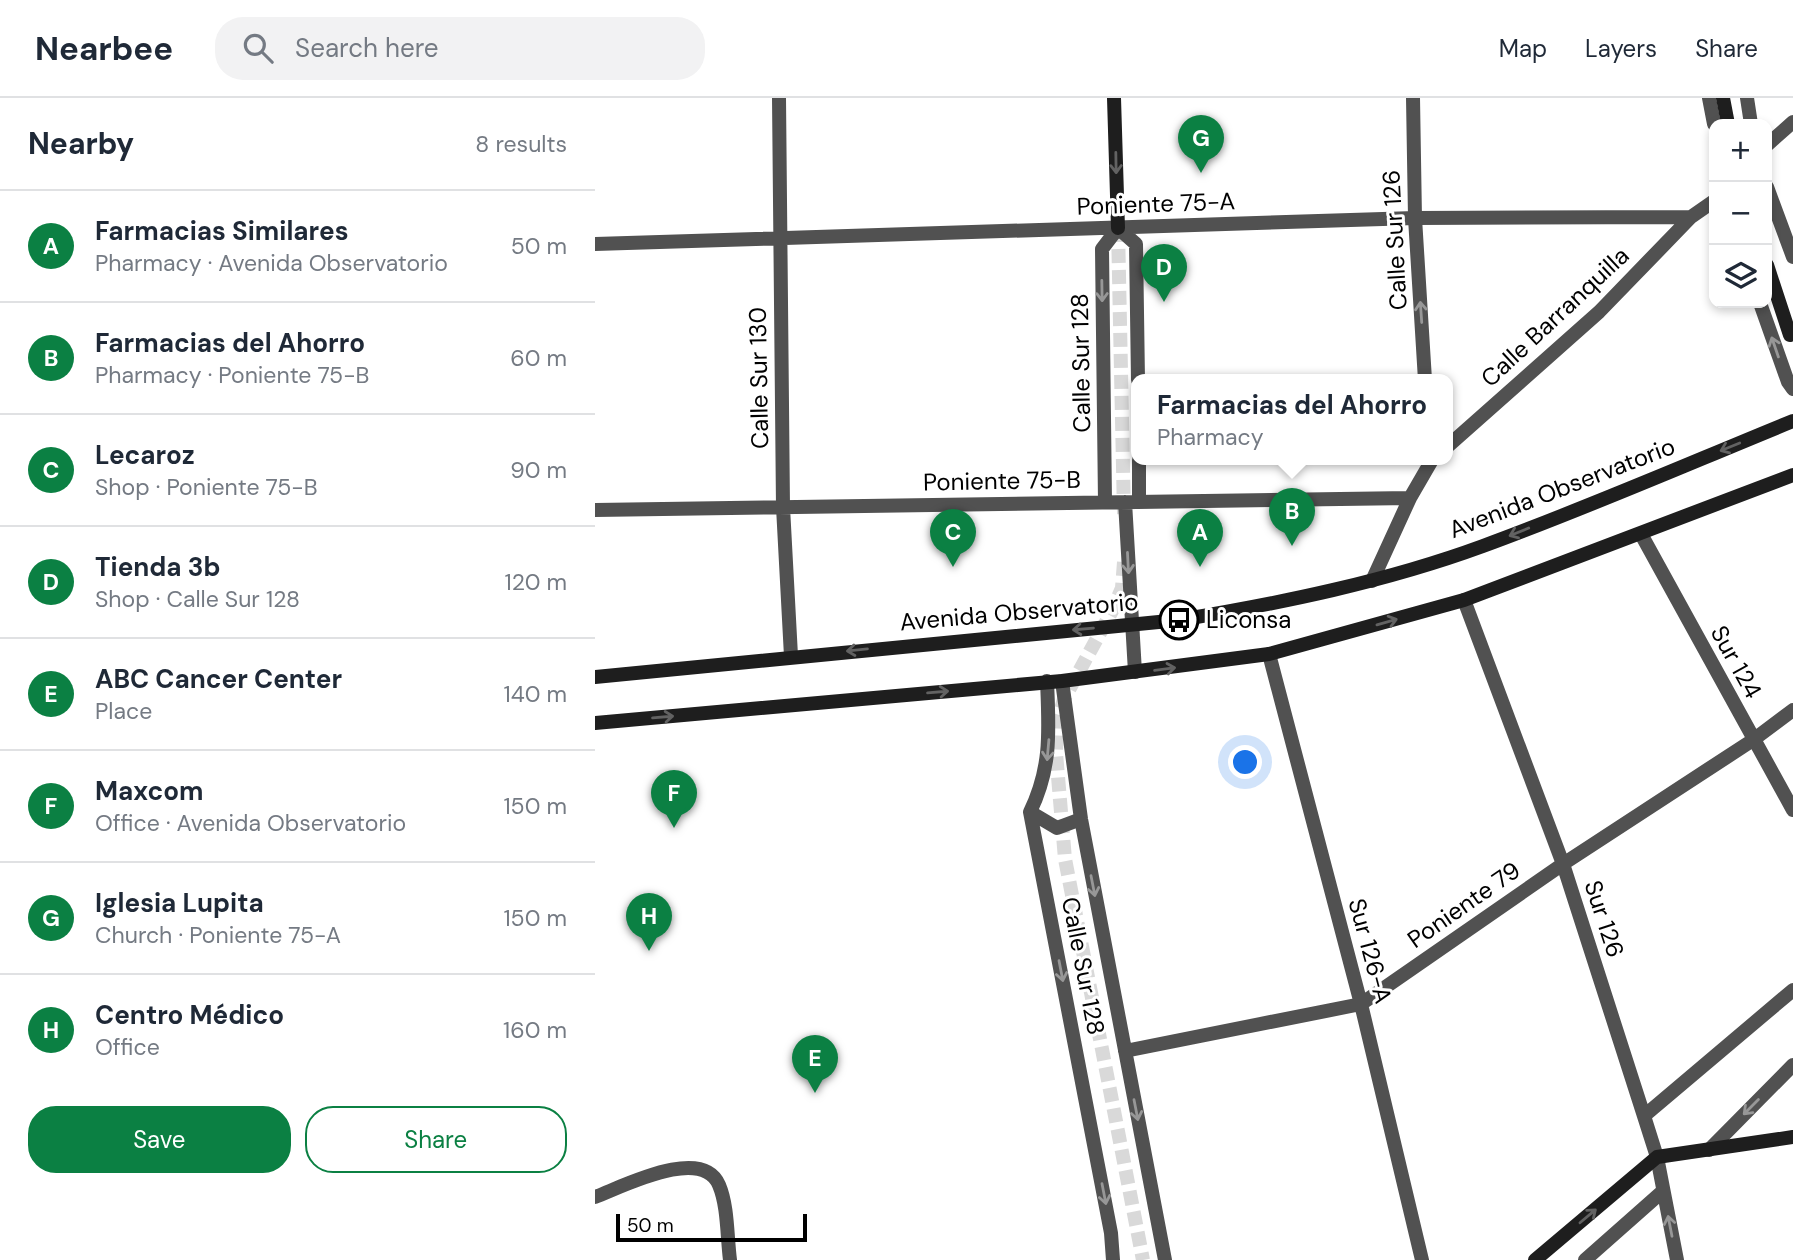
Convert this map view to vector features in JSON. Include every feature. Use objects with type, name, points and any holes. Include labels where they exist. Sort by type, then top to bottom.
[{"type":"main road","points":[[1114,98],[1118,228]]},
{"type":"main road","points":[[1723,98],[1727,119]]},
{"type":"main road","points":[[1772,280],[1790,335]]},
{"type":"main road","name":"Avenida Observatorio","points":[[595,677],[1179,620],[1260,606],[1372,581],[1482,547],[1793,421]]},
{"type":"main road","points":[[595,723],[1062,681],[1269,654],[1464,600],[1793,475]]},
{"type":"main road","points":[[1535,1260],[1657,1157],[1793,1137]]},
{"type":"street","name":"Calle Sur 130","points":[[779,98],[783,507],[791,656]]},
{"type":"street","name":"Calle Sur 126","points":[[1413,98],[1415,218],[1425,374]]},
{"type":"street","points":[[1709,98],[1713,119]]},
{"type":"street","points":[[1747,98],[1750,119]]},
{"type":"street","points":[[1772,141],[1793,122]]},
{"type":"street","points":[[1772,200],[1793,257]]},
{"type":"street","points":[[1691,217],[1709,204]]},
{"type":"street","name":"Poniente 75-A","points":[[595,244],[1415,218],[1691,217]]},
{"type":"street","name":"Calle Barranquilla","points":[[1453,442],[1599,312],[1691,217]]},
{"type":"street","points":[[1118,228],[1136,244],[1137,374]]},
{"type":"street","name":"Calle Sur 128","points":[[1105,502],[1102,249],[1118,228]]},
{"type":"street","points":[[1762,308],[1788,382],[1793,389]]},
{"type":"street","points":[[1139,465],[1139,502],[1146,502]]},
{"type":"street","points":[[1372,581],[1410,498],[1429,465]]},
{"type":"street","name":"Poniente 75-B","points":[[595,510],[1410,498]]},
{"type":"street","points":[[1125,502],[1135,672]]},
{"type":"street","name":"Sur 124","points":[[1640,534],[1793,810]]},
{"type":"street","name":"Sur 126","points":[[1464,600],[1563,864],[1657,1157],[1677,1260]]},
{"type":"street","name":"Sur 126-A","points":[[1269,654],[1361,1004],[1422,1260]]},
{"type":"street","points":[[1047,681],[1047,764],[1043,786],[1030,812],[1057,828],[1080,819]]},
{"type":"street","name":"Calle Sur 128","points":[[1062,681],[1080,819],[1165,1260]]},
{"type":"street","name":"Poniente 79","points":[[1125,1051],[1361,1004],[1563,864],[1753,740],[1793,710]]},
{"type":"street","name":"Calle Sur 128","points":[[1030,812],[1111,1233],[1113,1260]]},
{"type":"street","points":[[1644,1116],[1793,990]]},
{"type":"street","points":[[1709,1150],[1793,1065]]},
{"type":"street","points":[[595,1197],[655,1173],[688,1167],[703,1169],[714,1177],[720,1189],[730,1260]]},
{"type":"street","points":[[1585,1260],[1663,1191]]},
{"type":"tunnel","points":[[1118,228],[1124,514]]},
{"type":"tunnel","points":[[1124,562],[1122,588],[1112,611],[1064,699],[1057,723],[1056,753],[1065,859],[1143,1260]]},
{"type":"place","name":"Iglesia Lupita","points":[[1201,173]]},
{"type":"place","name":"Tienda 3b","points":[[1164,302]]},
{"type":"place","name":"Farmacias del Ahorro","points":[[1292,546]]},
{"type":"place","name":"Lecaroz","points":[[953,567]]},
{"type":"place","name":"Farmacias Similares","points":[[1200,567]]},
{"type":"place","name":"Liconsa","points":[[1179,620]]},
{"type":"place","name":"Maxcom","points":[[674,828]]},
{"type":"place","name":"Centro Médico","points":[[649,951]]},
{"type":"place","name":"ABC Cancer Center","points":[[815,1093]]}]
